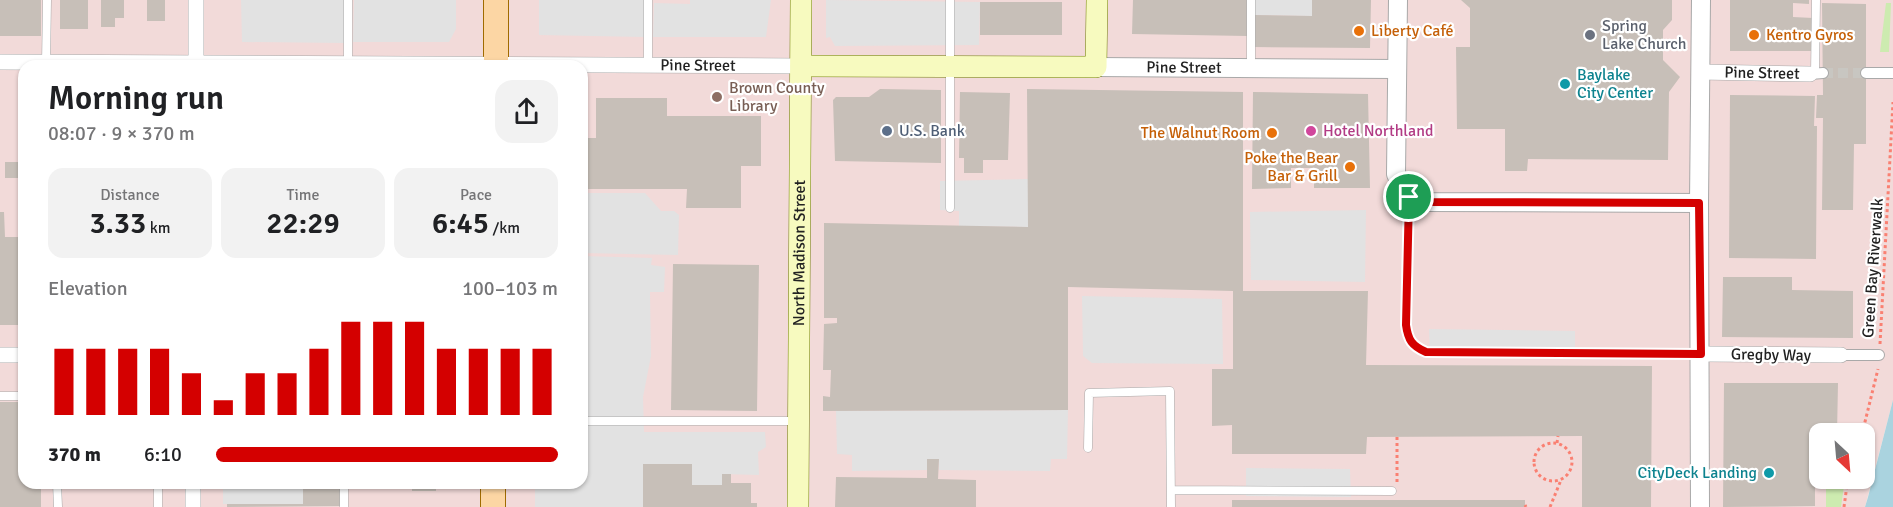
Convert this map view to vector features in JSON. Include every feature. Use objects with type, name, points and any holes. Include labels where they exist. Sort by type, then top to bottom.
[{"type":"main road","points":[[496,0],[496,60]]},
{"type":"main road","name":"North Madison Street","points":[[798,507],[801,0]]},
{"type":"main road","points":[[1096,67],[1097,0]]},
{"type":"main road","name":"Pine Street","points":[[801,66],[1096,67]]},
{"type":"main road","points":[[493,489],[493,507]]},
{"type":"street","points":[[196,0],[196,60]]},
{"type":"street","points":[[1398,0],[1396,174],[1409,197],[1423,202],[1699,203]]},
{"type":"street","points":[[1700,507],[1701,0]]},
{"type":"street","name":"Pine Street","points":[[0,62],[18,63]]},
{"type":"street","name":"Pine Street","points":[[588,65],[801,66]]},
{"type":"street","name":"Pine Street","points":[[1096,67],[1396,69]]},
{"type":"street","name":"Pine Street","points":[[1700,72],[1816,74]]},
{"type":"street","points":[[1866,73],[1893,73]]},
{"type":"street","name":"Gregby Way","points":[[1701,354],[1841,355]]},
{"type":"street","points":[[0,355],[18,355]]},
{"type":"street","points":[[1841,355],[1879,355]]},
{"type":"street","points":[[193,489],[193,507]]},
{"type":"lane","points":[[46,60],[47,0]]},
{"type":"lane","points":[[348,0],[348,60]]},
{"type":"lane","points":[[648,0],[648,65]]},
{"type":"lane","points":[[950,0],[950,208]]},
{"type":"lane","points":[[1251,0],[1251,69]]},
{"type":"lane","points":[[1816,0],[1816,74]]},
{"type":"lane","points":[[1409,197],[1406,325],[1408,338],[1414,347],[1426,352],[1701,354]]},
{"type":"lane","points":[[1088,448],[1089,393],[1170,391],[1171,507]]},
{"type":"lane","points":[[0,396],[18,396]]},
{"type":"lane","points":[[588,421],[800,421]]},
{"type":"lane","points":[[57,489],[58,507]]},
{"type":"lane","points":[[158,489],[158,507]]},
{"type":"lane","points":[[344,489],[344,507]]},
{"type":"lane","points":[[1171,490],[1392,491]]},
{"type":"path","name":"Green Bay Riverwalk","points":[[1865,423],[1878,380],[1893,102]]},
{"type":"path","points":[[1392,491],[1396,491],[1397,436]]},
{"type":"path","points":[[1557,443],[1558,436]]},
{"type":"path","points":[[1550,507],[1562,480],[1570,472],[1573,460],[1568,449],[1557,443],[1544,445],[1536,454],[1535,467],[1542,478],[1555,482],[1562,480]]},
{"type":"path","points":[[1844,507],[1846,489]]},
{"type":"shaded area","points":[[0,0],[1893,0],[1893,400],[1875,469],[1875,423],[1809,423],[1809,489],[1870,489],[1865,507],[0,507]]},
{"type":"shaded area","points":[[241,0],[344,0],[344,43],[242,42]]},
{"type":"shaded area","points":[[354,0],[456,0],[456,29],[449,42],[353,42]]},
{"type":"shaded area","points":[[539,0],[644,0],[644,37],[539,35]]},
{"type":"shaded area","points":[[690,0],[771,0],[766,37],[653,37],[654,3],[690,4]]},
{"type":"shaded area","points":[[826,0],[980,2],[979,45],[835,46],[830,37],[826,38]]},
{"type":"shaded area","points":[[1254,0],[1312,0],[1312,16],[1254,15]]},
{"type":"shaded area","points":[[1028,179],[1028,227],[959,226],[959,211],[940,210],[940,181]]},
{"type":"shaded area","points":[[588,193],[645,193],[661,211],[674,211],[679,215],[678,255],[588,253]]},
{"type":"shaded area","points":[[1366,210],[1365,282],[1251,280],[1250,212]]},
{"type":"shaded area","points":[[588,256],[652,258],[651,265],[665,267],[664,292],[650,292],[651,356],[643,397],[644,432],[765,432],[766,447],[758,452],[759,475],[723,474],[722,485],[692,485],[692,464],[644,464],[643,507],[535,507],[535,489],[588,489]]},
{"type":"shaded area","points":[[1082,296],[1222,299],[1223,364],[1092,363],[1083,356]]},
{"type":"shaded area","points":[[1429,329],[1575,331],[1575,357],[1430,357]]},
{"type":"shaded area","points":[[1068,410],[1067,459],[1051,459],[1050,471],[939,470],[939,459],[928,459],[927,470],[852,471],[852,455],[837,454],[836,411]]},
{"type":"shaded area","points":[[1246,468],[1350,469],[1351,497],[1246,496]]},
{"type":"shaded area","points":[[223,489],[303,489],[303,504],[223,504]]},
{"type":"green space","points":[[1886,3],[1891,3],[1889,52],[1880,52]]},
{"type":"green space","points":[[1826,489],[1844,489],[1841,507],[1826,507]]},
{"type":"water","points":[[1893,400],[1893,507],[1865,507],[1870,489],[1875,489],[1875,470]]},
{"type":"building","points":[[0,0],[41,0],[41,36],[0,36]]},
{"type":"building","points":[[60,0],[88,0],[88,29],[60,29]]},
{"type":"building","points":[[101,0],[124,0],[124,18],[115,18],[115,27],[101,27]]},
{"type":"building","points":[[147,0],[165,0],[165,21],[147,21]]},
{"type":"building","points":[[1133,0],[1247,0],[1247,36],[1132,34]]},
{"type":"building","points":[[1312,0],[1371,0],[1370,48],[1254,47],[1254,15],[1312,16]]},
{"type":"building","name":"Baylake City Center","points":[[1461,0],[1672,0],[1672,20],[1663,30],[1663,60],[1680,77],[1669,92],[1668,160],[1528,159],[1527,171],[1505,171],[1505,129],[1457,129],[1456,47],[1470,47],[1470,8]]},
{"type":"building","points":[[1730,0],[1809,0],[1809,4],[1793,3],[1793,17],[1813,18],[1813,51],[1730,51]]},
{"type":"building","points":[[980,2],[1062,2],[1062,35],[980,35]]},
{"type":"building","points":[[1822,3],[1866,4],[1866,144],[1854,144],[1853,210],[1822,210],[1823,118],[1816,118],[1817,95],[1823,95]]},
{"type":"building","name":"U.S. Bank","points":[[880,89],[941,90],[941,163],[835,161],[833,100],[836,97],[869,97]]},
{"type":"building","points":[[1027,89],[1243,92],[1243,291],[1368,291],[1366,365],[1652,366],[1651,507],[1582,507],[1582,436],[1367,437],[1366,454],[1232,454],[1232,425],[1212,426],[1212,369],[1233,369],[1233,291],[1068,287],[1068,410],[823,411],[823,396],[830,397],[831,370],[823,370],[824,324],[837,323],[837,318],[824,318],[824,223],[1028,227]]},
{"type":"building","points":[[960,92],[1010,93],[1008,160],[983,160],[983,173],[964,173],[964,158],[959,158]]},
{"type":"building","name":"Hotel Northland","points":[[1253,92],[1368,94],[1370,188],[1314,188],[1314,168],[1291,168],[1291,188],[1252,189]]},
{"type":"building","points":[[1730,95],[1815,96],[1814,126],[1817,126],[1816,259],[1729,258]]},
{"type":"building","points":[[596,98],[667,98],[667,116],[761,116],[761,166],[741,166],[741,208],[686,208],[687,189],[588,189],[588,138],[596,138]]},
{"type":"building","points":[[5,162],[18,162],[18,178],[5,178]]},
{"type":"building","points":[[0,212],[4,212],[5,237],[18,237],[18,325],[0,325]]},
{"type":"building","points":[[673,264],[759,265],[757,411],[671,410]]},
{"type":"building","points":[[1723,277],[1792,277],[1792,290],[1853,291],[1853,338],[1722,337]]},
{"type":"building","name":"CityDeck Landing","points":[[1724,383],[1838,383],[1837,423],[1809,423],[1809,489],[1815,489],[1815,506],[1723,507]]},
{"type":"building","points":[[0,402],[18,402],[18,489],[41,489],[41,507],[0,507]]},
{"type":"building","points":[[927,459],[939,459],[938,479],[976,480],[976,507],[835,507],[836,477],[927,478]]},
{"type":"building","points":[[643,464],[692,464],[692,485],[722,485],[722,474],[731,474],[731,483],[751,483],[751,503],[757,503],[757,507],[643,507]]},
{"type":"building","points":[[303,489],[340,489],[340,506],[227,507],[227,504],[303,504]]},
{"type":"building","points":[[412,489],[436,489],[436,491],[412,491]]},
{"type":"building","points":[[1232,500],[1525,500],[1525,507],[1232,507]]},
{"type":"tunnel","points":[[1823,73],[1866,73]]},
{"type":"place","name":"Liberty Café","points":[[1359,31]]},
{"type":"place","name":"Spring Lake Church","points":[[1590,35]]},
{"type":"place","name":"Kentro Gyros","points":[[1754,35]]},
{"type":"place","name":"Baylake City Center","points":[[1565,84]]},
{"type":"place","name":"Brown County Library","points":[[717,97]]},
{"type":"place","name":"U.S. Bank","points":[[887,131]]},
{"type":"place","name":"Hotel Northland","points":[[1311,131]]},
{"type":"place","name":"The Walnut Room","points":[[1272,133]]},
{"type":"place","name":"Poke the Bear Bar & Grill","points":[[1350,167]]},
{"type":"place","name":"CityDeck Landing","points":[[1769,473]]},
{"type":"route","points":[[1409,197],[1423,202],[1699,203],[1701,354],[1426,352],[1414,347],[1408,338],[1406,325],[1409,197]]}]
